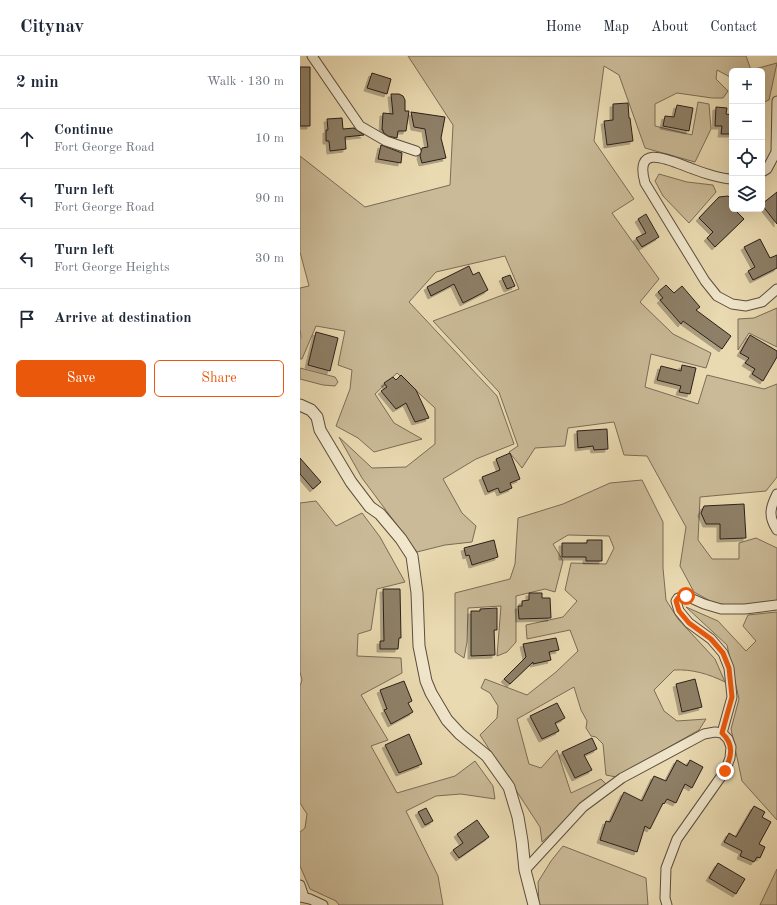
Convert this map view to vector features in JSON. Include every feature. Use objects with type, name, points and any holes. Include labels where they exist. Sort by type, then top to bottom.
[{"type":"street","points":[[312,56],[360,126],[386,141],[416,151]]},
{"type":"street","points":[[765,170],[776,152],[777,101]]},
{"type":"street","points":[[729,178],[694,170],[663,157],[653,156],[648,158],[644,163],[642,173],[649,189],[705,281],[717,296],[732,304],[746,306],[762,302],[777,289]]},
{"type":"street","points":[[300,405],[311,410],[317,417],[320,430],[351,482],[370,507],[380,514],[407,546],[412,556],[416,577],[419,646],[430,693],[447,720],[460,734],[487,756],[509,787],[518,817],[525,870],[534,905]]},
{"type":"street","points":[[777,494],[771,506],[771,522],[777,530]]},
{"type":"street","points":[[722,733],[732,697],[729,668],[723,653],[711,639],[689,623],[679,611],[676,601],[678,598],[686,596],[704,604],[721,609],[745,609],[777,605]]},
{"type":"street","points":[[525,870],[583,807],[622,778],[704,734],[715,732],[722,733],[728,739],[731,747],[730,758],[725,771],[677,839],[666,868],[665,898],[667,905]]},
{"type":"street","points":[[300,885],[302,897],[318,902],[322,905]]},
{"type":"shaded area","points":[[408,56],[746,56],[750,68],[729,68],[729,76],[717,70],[716,79],[728,91],[723,98],[677,93],[655,104],[655,126],[692,135],[698,102],[709,104],[711,129],[695,162],[645,148],[619,75],[604,66],[594,141],[634,199],[612,213],[659,279],[640,302],[673,334],[711,353],[706,368],[651,354],[645,387],[698,404],[707,375],[764,389],[777,384],[777,477],[766,491],[700,497],[698,540],[712,559],[739,559],[739,543],[756,538],[777,548],[777,601],[734,606],[714,603],[694,592],[680,566],[686,527],[647,456],[624,455],[614,422],[568,428],[565,446],[535,448],[522,468],[509,452],[518,446],[499,392],[433,321],[519,289],[505,256],[436,272],[409,302],[497,396],[514,444],[476,459],[443,479],[462,513],[476,526],[472,542],[445,545],[417,552],[362,478],[339,437],[372,468],[406,467],[435,444],[435,408],[397,373],[375,394],[394,423],[422,439],[374,452],[358,438],[336,426],[350,389],[352,370],[338,365],[345,331],[316,326],[302,359],[300,359],[300,288],[309,286],[300,252],[300,156],[365,207],[450,185],[453,125]]},
{"type":"shaded area","points":[[777,63],[769,100],[765,102],[765,68],[758,68]]},
{"type":"shaded area","points":[[659,174],[687,182],[713,185],[716,192],[689,223],[663,196],[655,181]]},
{"type":"shaded area","points":[[777,308],[777,347],[749,333],[738,350],[738,319],[754,318]]},
{"type":"shaded area","points":[[300,368],[335,377],[338,382],[335,386],[323,385],[300,379]]},
{"type":"shaded area","points":[[642,480],[663,522],[663,568],[666,600],[678,619],[715,659],[725,682],[700,673],[687,670],[674,670],[654,690],[664,711],[677,721],[706,719],[699,730],[616,777],[606,775],[603,744],[596,737],[591,736],[586,728],[587,721],[581,710],[574,687],[517,719],[529,764],[541,768],[557,750],[571,793],[601,779],[606,784],[542,842],[540,827],[480,735],[497,718],[498,706],[490,693],[481,688],[485,679],[527,695],[556,672],[578,651],[570,630],[527,639],[526,625],[563,617],[577,601],[565,590],[571,563],[606,564],[614,548],[609,536],[568,535],[553,544],[563,561],[555,592],[545,589],[516,596],[516,642],[507,652],[497,656],[501,606],[468,608],[467,642],[464,658],[455,652],[455,593],[510,579],[515,564],[518,518],[563,504],[610,483]]},
{"type":"shaded area","points":[[316,501],[336,526],[362,513],[380,537],[405,582],[377,589],[371,630],[358,634],[357,656],[401,658],[402,673],[361,695],[388,740],[371,746],[397,793],[455,776],[475,761],[493,786],[495,799],[461,794],[436,796],[406,811],[438,876],[443,905],[339,905],[336,901],[310,889],[300,866],[300,832],[305,828],[307,814],[300,803],[300,686],[302,680],[300,672],[300,503]]},
{"type":"shaded area","points":[[686,607],[718,621],[746,651],[756,641],[743,626],[748,615],[777,612],[777,820],[742,781],[731,729],[739,699],[727,645]]},
{"type":"shaded area","points":[[563,846],[646,878],[648,905],[539,905],[538,882],[551,861]]},
{"type":"shaded area","points":[[777,869],[777,905],[760,905]]},
{"type":"building","points":[[300,67],[310,67],[310,126],[300,126]]},
{"type":"building","points":[[372,73],[391,79],[387,94],[367,88]]},
{"type":"building","points":[[391,94],[399,94],[403,96],[405,100],[405,111],[409,111],[406,131],[398,131],[397,138],[388,136],[382,130],[383,113],[393,114]]},
{"type":"building","points":[[628,103],[633,141],[607,145],[604,121],[613,120],[613,104]]},
{"type":"building","points":[[677,105],[693,108],[689,131],[663,126],[665,116],[674,117]]},
{"type":"building","points":[[716,107],[727,108],[726,114],[729,114],[729,134],[721,134],[722,126],[715,126]]},
{"type":"building","points":[[411,112],[445,117],[441,138],[446,158],[422,163],[420,156],[422,148],[428,147],[425,129],[414,127]]},
{"type":"building","points":[[342,118],[343,129],[354,128],[364,135],[345,137],[346,149],[330,151],[329,141],[326,141],[326,130],[328,130],[327,119]]},
{"type":"building","points":[[381,145],[402,153],[401,163],[378,159]]},
{"type":"building","points":[[777,192],[777,224],[765,209],[765,202]]},
{"type":"building","points":[[728,196],[729,212],[737,212],[744,219],[715,247],[707,238],[713,232],[699,218],[719,197]]},
{"type":"building","points":[[646,214],[659,237],[642,247],[636,238],[646,233],[638,219]]},
{"type":"building","points":[[760,239],[770,258],[777,255],[777,268],[753,280],[748,271],[755,267],[744,247]]},
{"type":"building","points":[[469,266],[473,275],[479,272],[488,290],[463,303],[454,284],[431,296],[427,287]]},
{"type":"building","points":[[510,275],[515,286],[507,289],[502,278]]},
{"type":"building","points":[[666,285],[674,293],[682,286],[700,307],[696,310],[731,336],[722,349],[683,321],[681,324],[660,300],[663,298],[658,292]]},
{"type":"building","points":[[316,332],[338,338],[330,371],[308,365]]},
{"type":"building","points":[[750,335],[777,351],[777,357],[763,381],[752,374],[755,369],[745,363],[749,358],[740,353]]},
{"type":"building","points":[[682,365],[696,368],[690,394],[679,392],[681,386],[657,380],[661,366],[681,371]]},
{"type":"building","points":[[401,375],[416,390],[429,418],[415,422],[406,403],[396,409],[381,391],[387,387],[384,383],[393,377],[396,380]]},
{"type":"building","points":[[607,429],[608,449],[594,450],[593,446],[578,448],[577,431]]},
{"type":"building","points":[[510,453],[520,479],[510,483],[512,488],[500,493],[498,488],[488,492],[482,477],[500,470],[496,459]]},
{"type":"building","points":[[300,458],[321,482],[313,489],[300,474]]},
{"type":"building","points":[[744,504],[746,538],[720,539],[720,524],[706,524],[701,513],[704,506]]},
{"type":"building","points":[[494,540],[498,557],[472,565],[469,555],[466,556],[464,548]]},
{"type":"building","points":[[587,540],[602,540],[602,561],[586,561],[586,557],[562,557],[562,543],[587,543]]},
{"type":"building","points":[[383,589],[400,589],[401,638],[399,638],[398,649],[380,649],[380,641],[384,641]]},
{"type":"building","points":[[529,593],[542,593],[542,598],[550,598],[551,618],[519,619],[518,606],[522,606],[522,601],[529,600]]},
{"type":"building","points":[[497,608],[497,630],[494,630],[495,655],[471,656],[471,611]]},
{"type":"building","points":[[556,638],[559,650],[549,652],[551,660],[533,664],[533,662],[510,684],[504,679],[526,657],[523,644]]},
{"type":"building","points":[[695,679],[702,707],[682,712],[676,684]]},
{"type":"building","points":[[404,681],[412,701],[408,703],[413,712],[391,724],[384,710],[387,709],[380,690]]},
{"type":"building","points":[[557,703],[565,718],[555,723],[559,731],[542,739],[530,716]]},
{"type":"building","points":[[409,734],[422,764],[399,773],[385,745]]},
{"type":"building","points":[[592,738],[597,749],[584,755],[592,770],[575,778],[562,752]]},
{"type":"building","points":[[677,760],[687,766],[690,760],[703,767],[692,788],[685,784],[676,803],[667,799],[664,804],[663,803],[650,829],[645,826],[637,852],[600,840],[606,821],[610,822],[624,792],[642,801],[654,776],[666,781]]},
{"type":"building","points":[[754,806],[765,812],[762,817],[771,822],[759,844],[765,847],[760,858],[757,857],[754,862],[740,856],[742,851],[724,842],[729,833],[736,837]]},
{"type":"building","points":[[426,808],[433,821],[425,825],[418,812]]},
{"type":"building","points":[[477,820],[489,837],[459,858],[453,850],[463,843],[457,834]]},
{"type":"building","points":[[718,863],[745,879],[736,894],[709,878]]},
{"type":"route","points":[[686,596],[682,596],[676,601],[679,611],[689,623],[711,639],[723,653],[729,668],[732,697],[722,733],[728,739],[731,747],[730,758],[725,771]]}]
